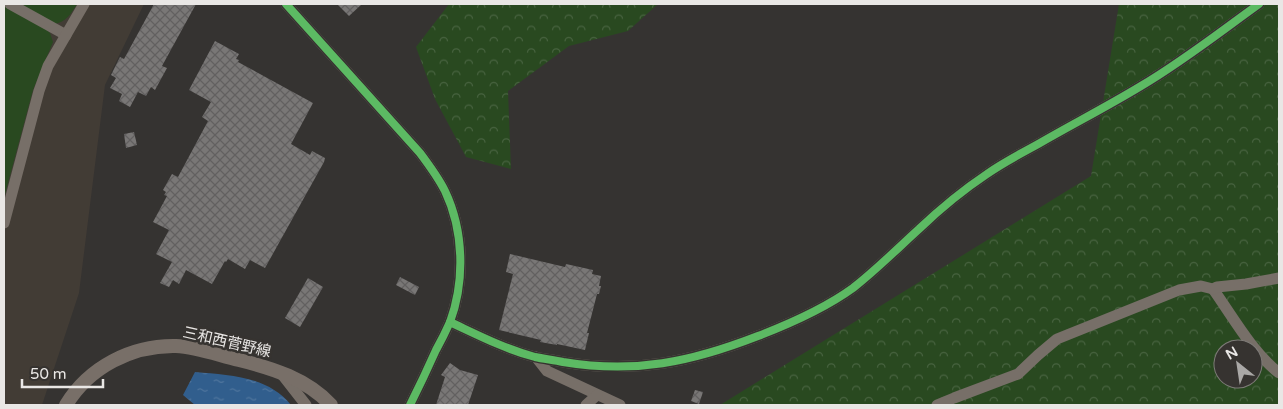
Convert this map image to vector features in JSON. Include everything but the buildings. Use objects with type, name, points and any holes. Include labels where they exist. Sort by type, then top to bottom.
[{"type":"main road","name":"三和西菅野線","points":[[68,405],[80,386],[97,371],[117,358],[137,350],[158,346],[195,348],[263,366],[296,379],[311,388],[330,405]]},
{"type":"street","points":[[10,4],[66,36]]},
{"type":"street","points":[[4,223],[39,91],[48,66],[84,4]]},
{"type":"street","points":[[286,4],[420,153],[433,170],[453,211],[458,230],[461,267],[457,294],[450,322],[410,405]]},
{"type":"street","points":[[450,322],[493,342],[536,357],[580,365],[606,367],[649,366],[707,354],[780,328],[810,315],[854,287],[949,202],[996,168],[1141,86],[1201,47],[1259,4]]},
{"type":"street","points":[[937,405],[1018,374],[1057,339],[1179,290],[1201,286],[1213,289],[1279,278]]},
{"type":"street","points":[[1213,289],[1255,348],[1269,365],[1279,373]]},
{"type":"street","points":[[536,357],[547,371],[597,396],[620,405]]},
{"type":"street","points":[[280,372],[306,405]]},
{"type":"street","points":[[586,405],[597,396]]},
{"type":"shaded area","points":[[4,4],[144,4],[105,85],[79,293],[42,405],[4,405]]},
{"type":"green space","points":[[4,4],[44,27],[50,33],[53,42],[33,90],[4,198]]},
{"type":"green space","points":[[17,4],[77,4],[65,19],[54,24]]},
{"type":"green space","points":[[449,4],[658,4],[628,31],[569,46],[508,91],[511,169],[466,157],[435,99],[416,47]]},
{"type":"green space","points":[[1119,4],[1279,4],[1279,405],[720,405],[1091,176]]},
{"type":"water","points":[[195,372],[234,376],[259,383],[282,395],[291,405],[195,405],[183,395]]},
{"type":"cycle path","points":[[286,4],[420,153],[445,191],[451,206],[459,239],[460,256],[460,273],[455,306],[450,322],[410,405]]},
{"type":"cycle path","points":[[450,322],[524,354],[563,362],[614,367],[639,366],[686,359],[771,331],[807,315],[842,296],[870,274],[943,207],[978,180],[1006,162],[1156,77],[1259,4]]}]
